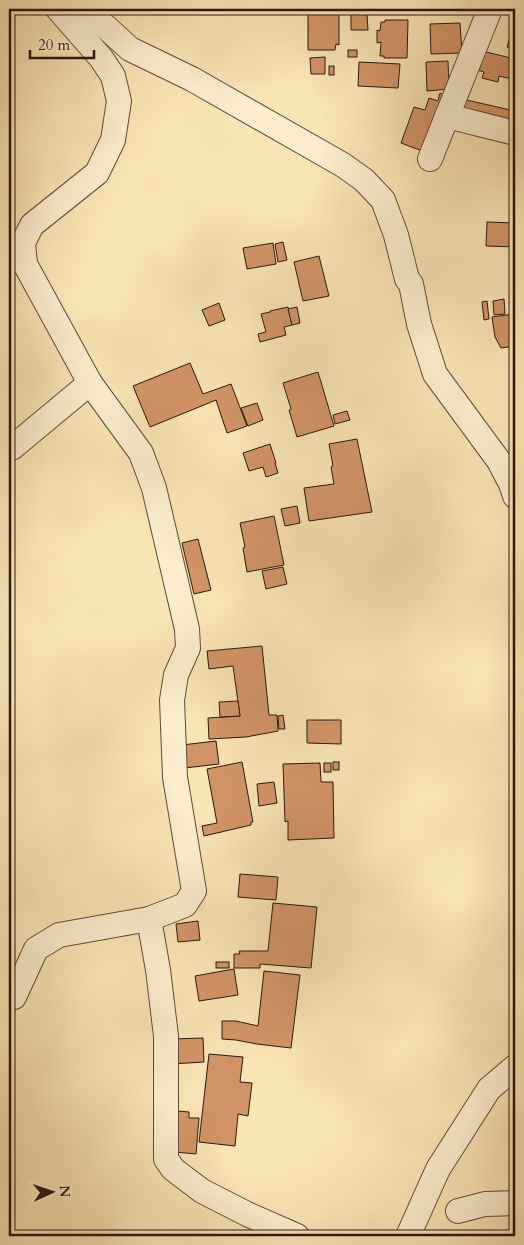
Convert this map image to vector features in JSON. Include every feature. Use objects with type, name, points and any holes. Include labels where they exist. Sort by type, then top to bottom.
[{"type":"street","points":[[9,997],[14,997],[36,949],[59,935],[149,919],[185,905],[194,891],[175,777],[172,700],[176,675],[188,648],[187,629],[154,488],[141,453],[90,383],[25,264],[23,244],[32,225],[97,173],[113,140],[119,101],[113,76],[101,58],[58,9]]},
{"type":"street","points":[[86,9],[130,49],[192,80],[343,165],[364,180],[382,200],[396,236],[407,278],[411,284],[419,324],[435,374],[500,461],[515,496]]},
{"type":"street","points":[[430,159],[490,9]]},
{"type":"street","points":[[447,116],[515,133]]},
{"type":"street","points":[[9,449],[90,383]]},
{"type":"street","points":[[149,919],[158,970],[166,1036],[166,1159],[173,1169],[202,1191],[246,1214],[297,1236]]},
{"type":"street","points":[[408,1236],[438,1169],[489,1089],[515,1067]]},
{"type":"street","points":[[458,1211],[485,1204],[515,1203]]},
{"type":"building","points":[[308,14],[339,14],[339,45],[336,44],[335,50],[308,50]]},
{"type":"building","points":[[351,14],[367,14],[368,30],[351,30]]},
{"type":"building","points":[[385,20],[408,20],[407,58],[384,58],[384,56],[380,56],[381,42],[377,43],[377,30],[380,31],[381,22],[385,22]]},
{"type":"building","points":[[515,21],[515,50],[507,47]]},
{"type":"building","points":[[460,23],[462,53],[431,54],[430,24]]},
{"type":"building","points":[[348,50],[357,50],[357,57],[348,57]]},
{"type":"building","points":[[482,51],[515,59],[512,79],[499,76],[498,82],[482,78],[484,72],[477,70]]},
{"type":"building","points":[[325,57],[325,74],[311,74],[310,58]]},
{"type":"building","points":[[448,61],[449,89],[427,91],[426,62]]},
{"type":"building","points":[[359,62],[400,64],[398,88],[358,86]]},
{"type":"building","points":[[329,66],[334,66],[334,75],[329,75]]},
{"type":"building","points":[[440,93],[447,96],[425,152],[401,143],[414,107],[425,110],[429,98],[438,101]]},
{"type":"building","points":[[462,99],[515,111],[515,125],[459,110]]},
{"type":"building","points":[[487,222],[515,223],[515,247],[486,246]]},
{"type":"building","points":[[283,242],[287,260],[278,262],[275,244]]},
{"type":"building","points":[[273,243],[276,264],[247,269],[243,248]]},
{"type":"building","points":[[319,256],[329,296],[303,301],[294,262]]},
{"type":"building","points":[[504,299],[505,314],[494,315],[493,301]]},
{"type":"building","points":[[487,301],[489,319],[484,320],[482,302]]},
{"type":"building","points":[[219,303],[225,320],[209,326],[202,310]]},
{"type":"building","points":[[288,307],[292,325],[284,327],[286,335],[260,342],[258,334],[266,332],[261,314]]},
{"type":"building","points":[[297,307],[300,323],[292,325],[288,309]]},
{"type":"building","points":[[514,314],[515,346],[501,348],[495,337],[492,317]]},
{"type":"building","points":[[190,363],[203,394],[231,384],[247,426],[227,433],[216,400],[150,427],[133,386]]},
{"type":"building","points":[[318,372],[334,426],[297,437],[283,383]]},
{"type":"building","points":[[257,403],[263,420],[248,426],[241,408]]},
{"type":"building","points":[[347,411],[350,420],[335,424],[333,415]]},
{"type":"building","points":[[357,439],[372,512],[309,521],[304,488],[334,484],[329,444]]},
{"type":"building","points":[[270,444],[278,473],[266,477],[263,467],[249,471],[243,453]]},
{"type":"building","points":[[297,506],[300,523],[285,526],[281,509]]},
{"type":"building","points":[[274,516],[284,565],[247,572],[243,548],[245,547],[240,523]]},
{"type":"building","points":[[198,539],[211,590],[194,594],[182,543]]},
{"type":"building","points":[[283,567],[287,584],[266,589],[262,571]]},
{"type":"building","points":[[262,646],[269,715],[277,715],[278,731],[246,737],[209,739],[208,718],[240,716],[233,666],[209,669],[207,651]]},
{"type":"building","points":[[238,701],[240,716],[220,717],[219,702]]},
{"type":"building","points":[[283,715],[285,729],[279,729],[278,716]]},
{"type":"building","points":[[307,720],[341,720],[341,744],[307,743]]},
{"type":"building","points":[[216,741],[219,764],[185,768],[182,745]]},
{"type":"building","points":[[242,762],[253,822],[251,822],[251,825],[204,836],[202,826],[217,823],[207,769]]},
{"type":"building","points":[[333,762],[339,762],[339,770],[333,770]]},
{"type":"building","points":[[320,763],[321,782],[333,782],[334,838],[288,840],[288,821],[285,822],[283,764]]},
{"type":"building","points":[[324,763],[331,763],[331,772],[324,772]]},
{"type":"building","points":[[274,782],[277,803],[259,806],[257,784]]},
{"type":"building","points":[[240,874],[278,877],[276,900],[238,897]]},
{"type":"building","points":[[273,903],[317,907],[311,968],[260,964],[260,968],[234,968],[234,954],[240,954],[239,951],[268,951]]},
{"type":"building","points":[[198,921],[200,940],[178,942],[176,924]]},
{"type":"building","points":[[216,962],[229,962],[229,968],[216,968]]},
{"type":"building","points":[[234,969],[238,995],[199,1001],[195,976]]},
{"type":"building","points":[[264,971],[300,975],[291,1048],[222,1039],[222,1021],[236,1021],[258,1026]]},
{"type":"building","points":[[203,1038],[204,1062],[171,1064],[170,1039]]},
{"type":"building","points":[[209,1054],[243,1057],[240,1082],[252,1083],[248,1116],[238,1114],[235,1146],[199,1142]]},
{"type":"building","points":[[178,1111],[189,1112],[189,1118],[199,1118],[196,1154],[175,1152]]}]
